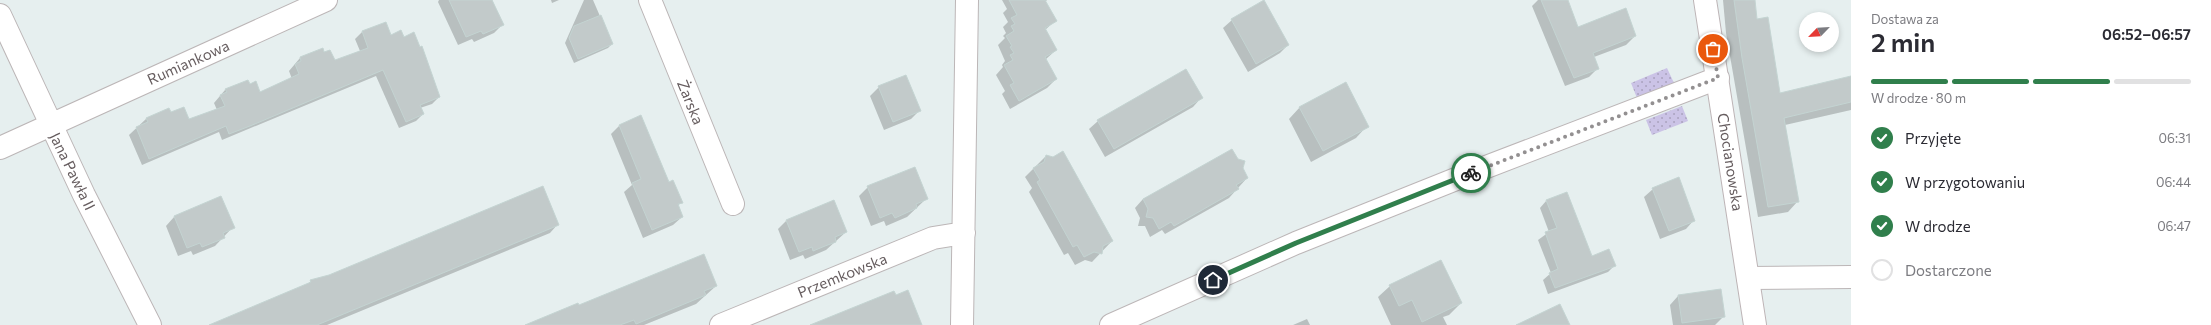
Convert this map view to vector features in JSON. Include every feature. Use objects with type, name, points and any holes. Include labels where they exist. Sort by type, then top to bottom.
[{"type":"street","name":"Rumiankowa","points":[[0,148],[326,0]]},
{"type":"street","name":"Żarska","points":[[650,0],[733,204]]},
{"type":"street","points":[[962,325],[967,0]]},
{"type":"street","name":"Chocianowska","points":[[1705,0],[1755,325]]},
{"type":"street","name":"Jana Pawła II","points":[[0,15],[50,124],[150,325]]},
{"type":"street","points":[[1111,325],[1296,243],[1718,78]]},
{"type":"street","name":"Przemkowska","points":[[721,325],[933,238],[964,233]]},
{"type":"street","points":[[1748,278],[1851,277]]},
{"type":"shaded area","points":[[1667,68],[1674,83],[1637,98],[1631,83]]},
{"type":"shaded area","points":[[1682,106],[1688,121],[1652,135],[1646,120]]},
{"type":"building","points":[[449,0],[492,0],[504,25],[483,34],[481,31],[466,37]]},
{"type":"building","points":[[1009,0],[1045,0],[1057,21],[1045,28],[1057,50],[1045,57],[1057,79],[1019,101],[1010,85],[1014,83],[1004,65],[1013,60],[1010,55],[1014,53],[1010,47],[1012,46],[1006,36],[1014,31],[1011,26],[1015,24],[1011,18],[1017,15]]},
{"type":"building","points":[[1264,0],[1289,45],[1256,64],[1231,19]]},
{"type":"building","points":[[1541,0],[1568,0],[1578,27],[1626,8],[1636,36],[1593,53],[1599,69],[1574,78]]},
{"type":"building","points":[[1734,0],[1755,0],[1757,19],[1768,17],[1780,93],[1851,76],[1851,102],[1784,118],[1799,202],[1768,207],[1742,58]]},
{"type":"building","points":[[601,15],[613,44],[578,59],[569,38],[574,26]]},
{"type":"building","points":[[386,22],[391,35],[401,30],[404,37],[414,32],[420,47],[422,46],[440,97],[420,105],[424,114],[406,122],[383,70],[229,134],[226,126],[149,159],[136,127],[148,122],[146,118],[169,108],[171,112],[184,107],[189,119],[225,106],[220,95],[227,92],[225,89],[248,80],[250,84],[256,81],[260,92],[299,74],[295,64],[301,61],[300,57],[323,48],[324,52],[330,50],[335,60],[368,48],[362,31]]},
{"type":"building","points":[[1186,69],[1203,98],[1114,149],[1097,120]]},
{"type":"building","points":[[906,75],[921,111],[893,122],[878,86]]},
{"type":"building","points":[[1346,82],[1369,127],[1323,151],[1299,107]]},
{"type":"building","points":[[641,115],[669,182],[673,180],[683,203],[678,204],[683,217],[652,230],[632,183],[641,179],[619,125]]},
{"type":"building","points":[[1232,149],[1238,159],[1245,161],[1243,168],[1248,178],[1236,185],[1239,189],[1174,226],[1171,222],[1159,229],[1153,218],[1146,217],[1148,209],[1143,199]]},
{"type":"building","points":[[1063,151],[1113,241],[1103,246],[1102,254],[1094,252],[1084,257],[1077,245],[1073,247],[1037,182],[1040,180],[1033,168],[1044,162],[1046,155],[1053,157]]},
{"type":"building","points":[[915,167],[928,199],[916,204],[917,208],[895,218],[892,213],[880,218],[867,186]]},
{"type":"building","points":[[1679,177],[1695,221],[1669,231],[1652,188]]},
{"type":"building","points":[[543,186],[559,225],[317,325],[209,325],[311,282],[310,280],[329,275]]},
{"type":"building","points":[[1567,192],[1592,256],[1609,249],[1616,266],[1555,288],[1549,273],[1558,269],[1545,232],[1557,228],[1546,200]]},
{"type":"building","points":[[221,196],[235,228],[223,233],[225,238],[202,247],[200,243],[187,248],[174,216]]},
{"type":"building","points":[[834,200],[847,232],[835,237],[836,242],[813,251],[812,247],[799,252],[786,220]]},
{"type":"building","points":[[704,254],[717,286],[704,291],[706,295],[636,324],[634,320],[620,325],[525,325],[578,303],[579,305]]},
{"type":"building","points":[[1441,260],[1462,303],[1422,322],[1412,300],[1399,306],[1389,285]]},
{"type":"building","points":[[1721,289],[1725,317],[1682,323],[1678,295]]},
{"type":"building","points":[[908,290],[922,325],[810,325],[894,291],[896,295]]},
{"type":"building","points":[[1560,304],[1570,325],[1516,325]]},
{"type":"way so far","points":[[1471,173],[1687,92],[1718,78],[1713,49]]},
{"type":"route","points":[[1213,280],[1296,243],[1471,173]]}]
